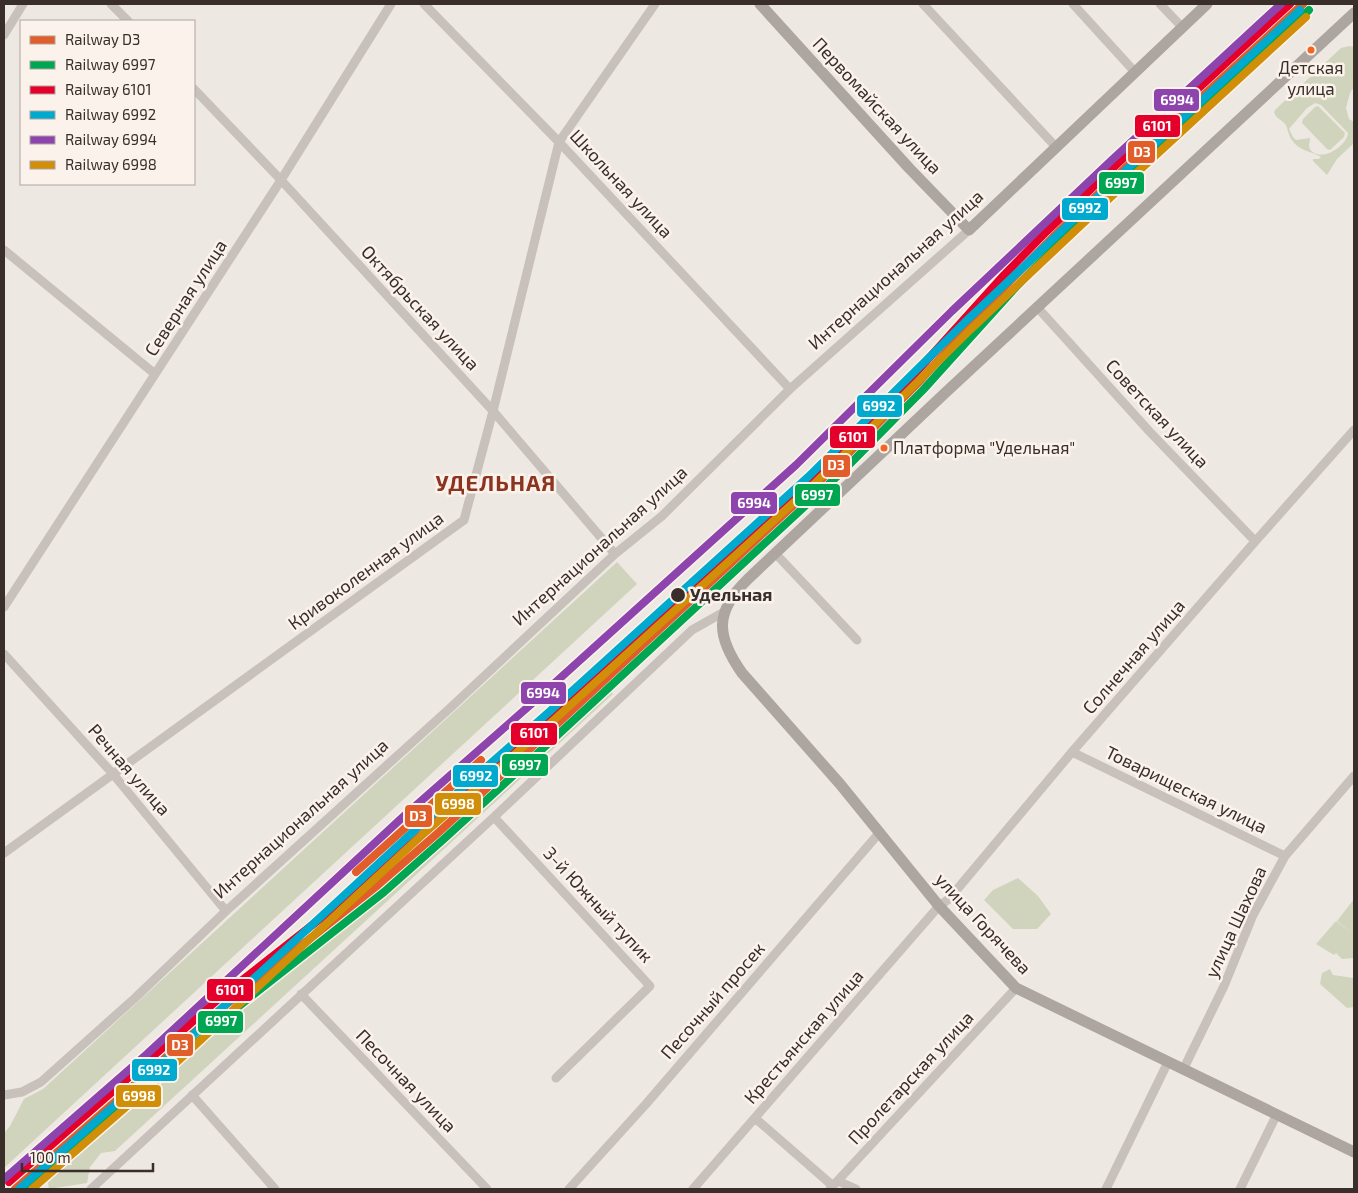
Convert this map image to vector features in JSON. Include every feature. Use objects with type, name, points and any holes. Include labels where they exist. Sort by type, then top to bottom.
[{"type":"main road","name":"Первомайская улица","points":[[760,4],[909,168],[969,230]]},
{"type":"main road","name":"Интернациональная улица","points":[[969,230],[1134,71],[1207,4]]},
{"type":"main road","points":[[724,612],[736,591],[775,553],[1354,13]]},
{"type":"main road","name":"улица Горячева","points":[[724,612],[722,629],[724,639],[730,656],[735,663],[880,832],[940,906],[1016,988],[1354,1152]]},
{"type":"street","points":[[4,35],[23,4]]},
{"type":"street","points":[[111,4],[127,20]]},
{"type":"street","name":"Северная улица","points":[[4,607],[281,180],[391,4]]},
{"type":"street","name":"Школьная улица","points":[[424,4],[559,142],[790,389]]},
{"type":"street","name":"Кривоколенная улица","points":[[4,852],[464,520],[493,411],[559,142],[655,4]]},
{"type":"street","points":[[923,4],[1056,147]]},
{"type":"street","points":[[1073,4],[1134,71]]},
{"type":"street","points":[[1160,4],[1182,27]]},
{"type":"street","name":"Октябрьская улица","points":[[195,90],[281,180],[493,411],[615,554]]},
{"type":"street","name":"Интернациональная улица","points":[[4,1095],[22,1092],[41,1082],[135,998],[226,911],[449,709],[615,554],[662,516],[790,389],[969,230]]},
{"type":"street","points":[[4,250],[155,374]]},
{"type":"street","name":"Советская улица","points":[[1037,307],[1149,431],[1255,541]]},
{"type":"street","name":"Солнечная улица","points":[[940,906],[1255,541],[1354,430]]},
{"type":"street","points":[[775,553],[857,640]]},
{"type":"street","points":[[92,1189],[494,817],[692,630],[724,612]]},
{"type":"street","name":"Речная улица","points":[[4,654],[113,774],[226,911]]},
{"type":"street","name":"Товарищеская улица","points":[[1072,752],[1285,856]]},
{"type":"street","name":"улица Шахова","points":[[1183,1070],[1224,986],[1253,915],[1285,856],[1354,776]]},
{"type":"street","name":"3-й Южный тупик","points":[[494,817],[650,986],[556,1078]]},
{"type":"street","name":"Песочный просек","points":[[569,1189],[646,1104],[880,832]]},
{"type":"street","name":"Крестьянская улица","points":[[693,1189],[940,906]]},
{"type":"street","name":"Пролетарская улица","points":[[834,1185],[1016,988]]},
{"type":"street","name":"Песочная улица","points":[[301,994],[487,1189]]},
{"type":"street","points":[[1106,1189],[1168,1062]]},
{"type":"street","points":[[192,1095],[275,1189]]},
{"type":"street","points":[[1240,1189],[1277,1114]]},
{"type":"street","points":[[755,1118],[834,1185],[856,1189]]},
{"type":"green space","points":[[1354,47],[1354,87],[1350,93],[1346,108],[1349,119],[1354,122],[1354,143],[1337,159],[1327,175],[1313,161],[1313,159],[1321,157],[1301,149],[1294,143],[1287,127],[1277,118],[1274,112],[1341,48]],"holes":[[[1315,103],[1321,105],[1348,133],[1338,148],[1332,152],[1320,155],[1310,149],[1310,138],[1296,140],[1289,129],[1307,108]]]},
{"type":"green space","points":[[1318,106],[1345,133],[1344,137],[1330,150],[1302,123],[1303,119]]},
{"type":"green space","points":[[617,562],[637,584],[4,1168],[4,1133],[10,1126],[24,1099],[43,1089]]},
{"type":"green space","points":[[608,687],[613,694],[115,1151],[101,1153],[90,1167],[87,1183],[49,1189],[47,1176],[184,1048],[307,953]]},
{"type":"green space","points":[[1018,878],[1038,896],[1051,914],[1037,929],[1013,929],[984,900],[993,890]]},
{"type":"green space","points":[[1354,899],[1354,958],[1342,959],[1336,953],[1334,955],[1316,944],[1336,921],[1353,934],[1337,921]]},
{"type":"green space","points":[[1330,969],[1333,975],[1354,978],[1354,1007],[1347,1008],[1320,984],[1322,973]]},
{"type":"rail line","name":"6994","points":[[4,1179],[147,1054],[404,816],[537,699],[796,465],[952,311],[1281,4]]},
{"type":"rail line","name":"6101","points":[[9,1182],[222,996],[372,878],[550,719],[832,458],[911,378],[1004,275],[1047,231],[1290,4]]},
{"type":"rail line","name":"D3","points":[[15,1189],[228,1003],[378,885],[556,725],[838,464],[917,384],[1010,281],[1053,237],[1144,150],[1303,4]]},
{"type":"rail line","name":"6992","points":[[19,1189],[159,1066],[416,829],[549,712],[808,477],[964,323],[1300,10]]},
{"type":"rail line","name":"6997","points":[[28,1189],[234,1010],[384,892],[562,731],[844,470],[923,390],[1016,287],[1059,243],[1150,156],[1309,10]]},
{"type":"rail line","name":"6998","points":[[32,1189],[165,1073],[422,835],[555,719],[814,484],[970,330],[1306,17]]},
{"type":"rail line","name":"D3","points":[[356,872],[481,760]]},
{"type":"place","name":"Детская улица","points":[[1311,50]]},
{"type":"place","name":"Платформа \"Удельная\"","points":[[884,448]]},
{"type":"place","name":"Удельная","points":[[678,595]]},
{"type":"district","name":"УДЕЛЬНАЯ","points":[[496,483]]}]
